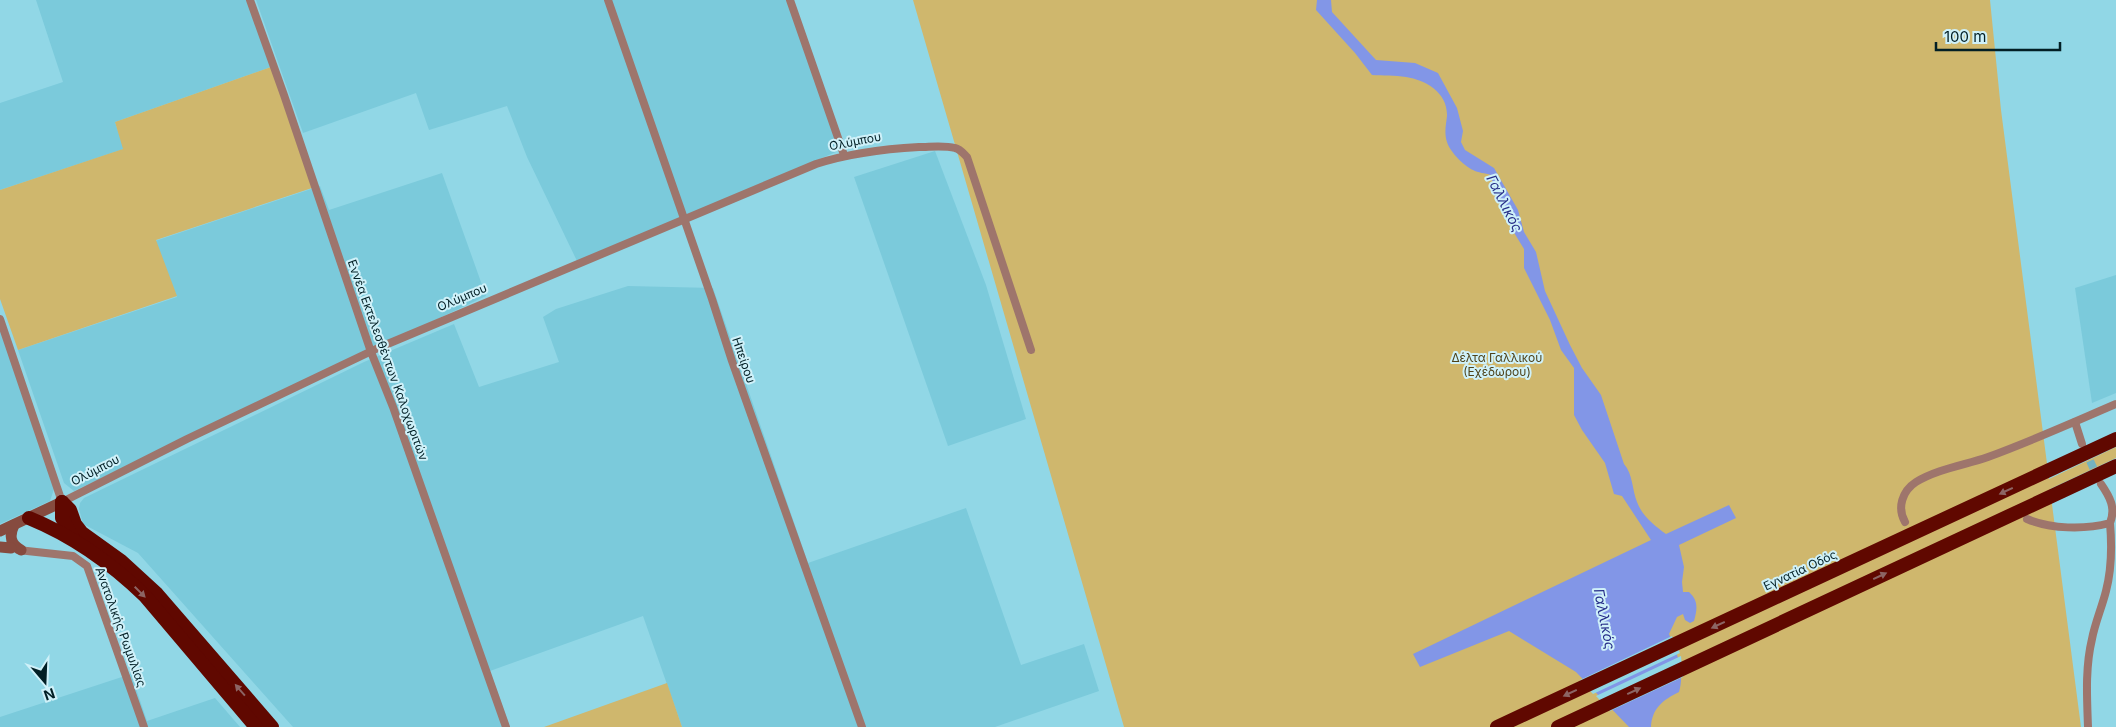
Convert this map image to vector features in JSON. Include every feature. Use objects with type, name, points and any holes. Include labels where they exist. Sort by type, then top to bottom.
[{"type":"highway","name":"Εγνατία Οδός","points":[[1497,727],[2116,439]]},
{"type":"highway","points":[[2023,475],[2066,463]]},
{"type":"highway","points":[[1558,727],[2116,466]]},
{"type":"highway","points":[[2038,511],[2077,484]]},
{"type":"highway","points":[[62,502],[62,518],[74,540]]},
{"type":"highway","points":[[62,502],[70,510],[82,533],[121,561],[157,594],[272,727]]},
{"type":"highway","points":[[29,518],[74,540],[118,571],[144,596],[256,727]]},
{"type":"highway","points":[[1781,595],[1842,558]]},
{"type":"highway","points":[[1791,618],[1858,597]]},
{"type":"street","name":"Εννέα Εκτελεσθέντων Καλοχωριτών","points":[[250,0],[371,352],[393,407],[506,727]]},
{"type":"street","name":"Ηπείρου","points":[[608,0],[732,361],[862,727]]},
{"type":"street","points":[[790,0],[844,155]]},
{"type":"street","name":"Ολύμπου","points":[[0,531],[187,439],[371,352],[816,164],[844,155],[886,149],[954,147],[961,150],[967,157],[1031,350]]},
{"type":"street","points":[[0,319],[62,502]]},
{"type":"street","points":[[1905,522],[1901,515],[1900,507],[1906,491],[1915,483],[1930,476],[2021,445],[2116,404]]},
{"type":"street","points":[[2075,422],[2082,444]]},
{"type":"street","points":[[2088,727],[2086,682],[2091,640],[2106,591],[2111,567],[2110,523],[2113,516],[2113,496],[2101,484]]},
{"type":"street","points":[[2027,519],[2038,524],[2071,527],[2110,523]]},
{"type":"street","points":[[10,549],[15,547],[11,540],[11,532],[14,525]]},
{"type":"street","name":"Ανατολικής Ρωμυλίας","points":[[0,542],[10,549],[73,556],[82,561],[86,566],[144,727]]},
{"type":"shaded area","points":[[36,0],[247,0],[271,67],[115,122],[124,149],[0,190],[0,103],[63,82]]},
{"type":"shaded area","points":[[256,0],[788,0],[838,143],[836,152],[577,261],[527,157],[507,106],[429,130],[416,93],[303,133]]},
{"type":"shaded area","points":[[935,151],[986,285],[1026,419],[948,446],[854,177]]},
{"type":"shaded area","points":[[442,173],[486,296],[74,491],[64,483],[18,350],[177,297],[155,241],[320,186],[329,210]]},
{"type":"shaded area","points":[[2116,275],[2116,393],[2092,403],[2075,288]]},
{"type":"shaded area","points":[[628,286],[713,288],[808,563],[966,508],[1021,665],[1084,644],[1099,691],[995,727],[682,727],[643,616],[490,671],[510,727],[293,727],[138,553],[83,524],[79,509],[80,503],[84,498],[364,362],[454,324],[479,387],[559,362],[543,317],[556,309]]},
{"type":"shaded area","points":[[0,325],[55,486],[50,501],[0,524]]},
{"type":"shaded area","points":[[131,674],[147,721],[215,698],[240,727],[0,727],[0,717]]},
{"type":"green space","name":"Δέλτα Γαλλικού (Εχέδωρου)","points":[[913,0],[1990,0],[2001,110],[2049,479],[2116,447],[2116,458],[2050,489],[2081,727],[1124,727]]},
{"type":"green space","points":[[271,67],[312,188],[156,240],[177,296],[18,350],[0,299],[0,190],[123,149],[115,122]]},
{"type":"green space","points":[[667,683],[682,727],[544,727]]},
{"type":"water","name":"Γαλλικός","points":[[1317,0],[1331,0],[1332,12],[1376,60],[1415,63],[1438,73],[1457,108],[1463,131],[1461,142],[1465,150],[1494,168],[1518,210],[1524,232],[1536,252],[1545,291],[1582,368],[1601,395],[1624,464],[1631,477],[1637,502],[1645,516],[1666,534],[1729,505],[1736,518],[1679,545],[1684,567],[1683,592],[1689,592],[1692,595],[1696,606],[1696,613],[1694,621],[1690,623],[1685,620],[1683,614],[1677,617],[1669,634],[1681,670],[1681,685],[1679,692],[1659,705],[1651,727],[1629,727],[1576,672],[1509,631],[1420,667],[1413,654],[1651,540],[1622,496],[1614,494],[1605,463],[1574,415],[1574,368],[1561,350],[1550,320],[1524,268],[1524,249],[1510,226],[1491,175],[1469,168],[1451,150],[1446,135],[1446,108],[1440,94],[1428,85],[1414,79],[1372,75],[1316,10]]},
{"type":"pier","points":[[1672,636],[1680,653],[1593,694],[1580,680]]},
{"type":"pier","points":[[1681,656],[1683,677],[1610,711],[1596,696]]},
{"type":"tunnel","points":[[2085,450],[2097,476]]}]
